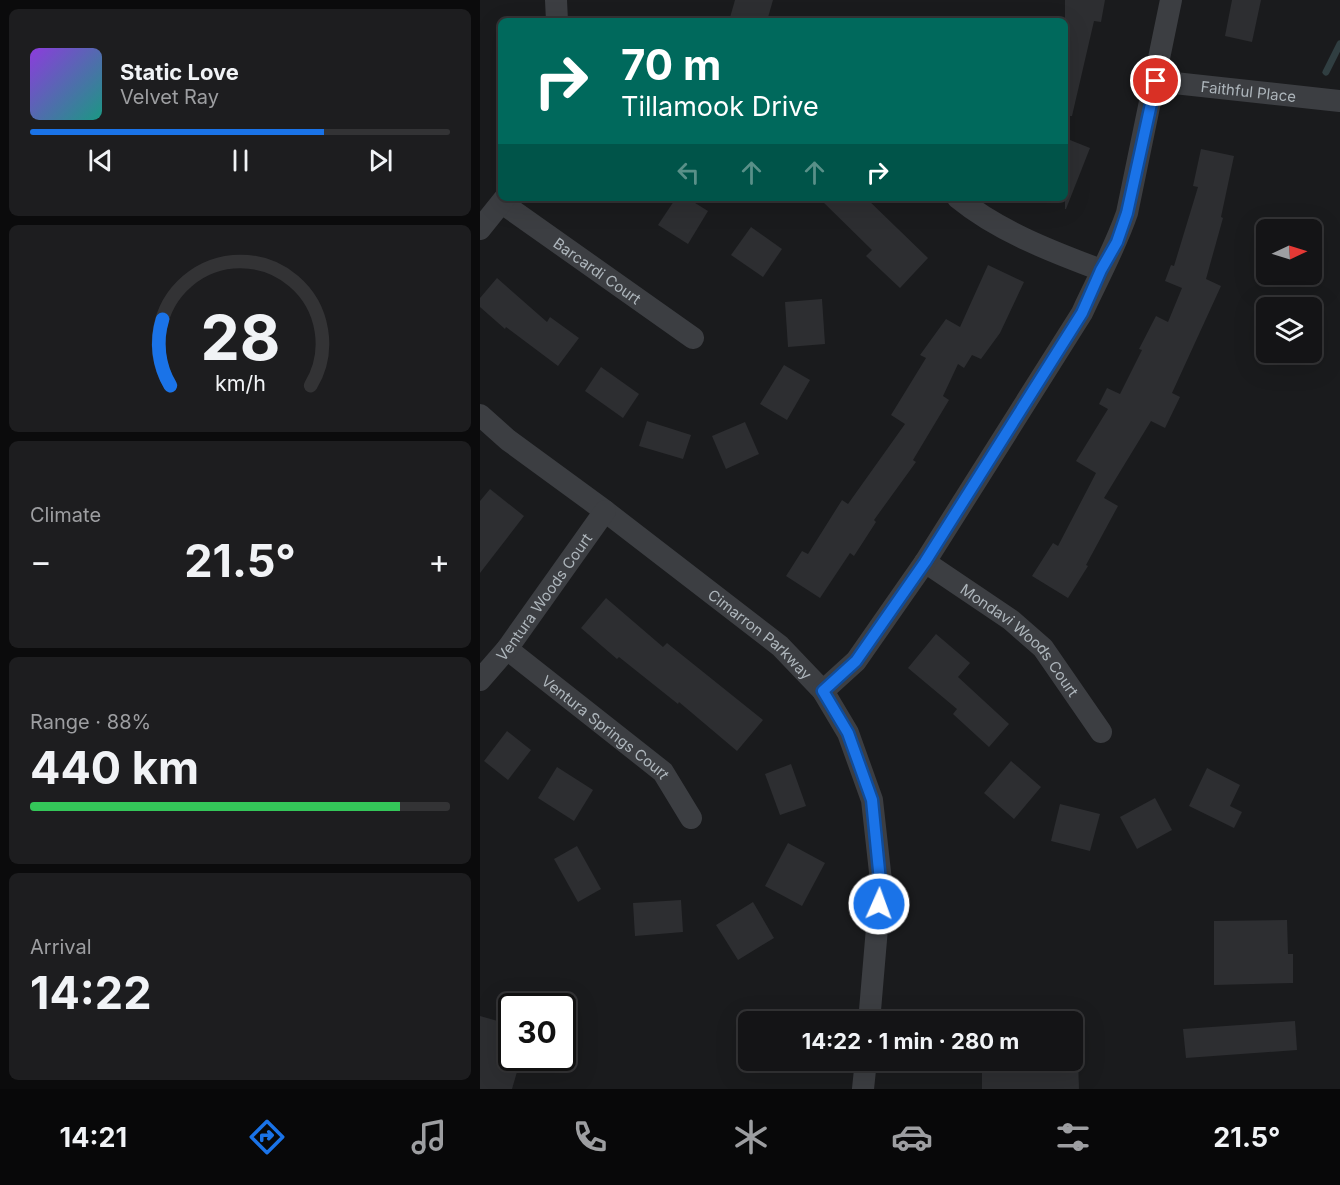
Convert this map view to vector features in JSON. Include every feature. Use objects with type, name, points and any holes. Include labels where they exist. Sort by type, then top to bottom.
[{"type":"street","points":[[556,0],[558,18]]},
{"type":"street","points":[[823,691],[856,661],[925,562],[1082,313],[1101,270],[1117,242],[1127,213],[1171,0]]},
{"type":"street","name":"Faithful Place","points":[[1156,81],[1340,101]]},
{"type":"street","points":[[480,229],[502,201]]},
{"type":"street","name":"Barcardi Court","points":[[504,201],[693,338]]},
{"type":"street","points":[[963,201],[1012,232],[1101,270]]},
{"type":"street","name":"Cimarron Parkway","points":[[480,415],[508,440],[605,511],[780,646],[823,691],[848,733],[872,800],[880,881],[870,1011]]},
{"type":"street","name":"Ventura Woods Court","points":[[480,680],[507,649],[605,511]]},
{"type":"street","name":"Mondavi Woods Court","points":[[925,562],[1011,620],[1043,648],[1101,732]]},
{"type":"street","name":"Ventura Springs Court","points":[[507,649],[663,772],[691,818]]},
{"type":"street","points":[[863,1089],[865,1071]]},
{"type":"building","points":[[735,0],[773,0],[768,18],[730,18]]},
{"type":"building","points":[[1065,0],[1105,0],[1101,22],[1094,21],[1072,116],[1068,116],[1068,18],[1065,18]]},
{"type":"building","points":[[1232,0],[1261,0],[1252,42],[1225,36]]},
{"type":"building","points":[[1068,139],[1090,148],[1065,209],[1065,201],[1068,201]]},
{"type":"building","points":[[1201,149],[1234,156],[1221,217],[1223,218],[1206,279],[1221,286],[1172,393],[1180,397],[1165,428],[1151,421],[1104,498],[1118,506],[1086,565],[1088,566],[1068,598],[1032,576],[1053,543],[1058,546],[1096,473],[1076,461],[1108,409],[1099,404],[1107,388],[1120,394],[1156,316],[1168,322],[1182,288],[1165,281],[1171,265],[1174,266],[1198,187],[1193,186]]},
{"type":"building","points":[[674,201],[692,201],[708,211],[688,244],[658,225]]},
{"type":"building","points":[[822,201],[869,201],[928,258],[900,288],[866,256],[872,250]]},
{"type":"building","points":[[751,227],[782,249],[763,277],[731,255]]},
{"type":"building","points":[[988,265],[1024,282],[1000,333],[981,359],[972,355],[964,368],[958,364],[943,396],[949,400],[913,460],[916,462],[874,520],[876,522],[854,556],[850,553],[820,598],[786,576],[802,551],[808,554],[842,500],[848,504],[905,424],[891,415],[926,358],[920,355],[946,319],[960,327]]},
{"type":"building","points":[[497,278],[547,322],[550,317],[579,338],[558,366],[506,327],[505,329],[480,307],[480,298]]},
{"type":"building","points":[[822,299],[825,344],[788,347],[785,302]]},
{"type":"building","points":[[784,365],[810,380],[787,420],[760,404]]},
{"type":"building","points":[[601,367],[639,394],[623,418],[585,391]]},
{"type":"building","points":[[647,421],[691,435],[683,459],[639,446]]},
{"type":"building","points":[[745,422],[759,454],[726,469],[712,436]]},
{"type":"building","points":[[490,489],[524,516],[480,573],[480,501]]},
{"type":"building","points":[[606,598],[663,647],[667,643],[763,720],[737,751],[679,702],[678,704],[619,657],[617,659],[581,628]]},
{"type":"building","points":[[936,634],[970,663],[958,677],[1009,724],[989,747],[953,714],[957,709],[908,668]]},
{"type":"building","points":[[507,731],[531,750],[508,780],[484,761]]},
{"type":"building","points":[[1011,761],[1041,787],[1014,819],[984,793]]},
{"type":"building","points":[[791,764],[806,806],[780,815],[765,774]]},
{"type":"building","points":[[557,767],[593,790],[574,821],[538,798]]},
{"type":"building","points":[[1207,768],[1240,785],[1230,806],[1242,812],[1234,828],[1189,806]]},
{"type":"building","points":[[1155,798],[1172,830],[1137,849],[1120,817]]},
{"type":"building","points":[[1060,804],[1100,814],[1090,851],[1051,841]]},
{"type":"building","points":[[788,843],[825,863],[802,906],[765,886]]},
{"type":"building","points":[[577,846],[601,889],[578,902],[554,859]]},
{"type":"building","points":[[681,900],[683,932],[635,936],[633,903]]},
{"type":"building","points":[[753,902],[774,938],[738,960],[716,925]]},
{"type":"building","points":[[1287,920],[1288,954],[1293,954],[1293,983],[1214,985],[1214,921]]},
{"type":"building","points":[[480,1016],[498,1021],[498,1071],[517,1071],[512,1089],[480,1089]]},
{"type":"building","points":[[1295,1021],[1297,1050],[1186,1058],[1183,1029]]},
{"type":"building","points":[[982,1071],[1078,1071],[1079,1089],[982,1089]]},
{"type":"waterway","points":[[1326,72],[1340,44]]},
{"type":"route","points":[[879,904],[880,881],[872,800],[848,733],[823,691],[856,661],[925,562],[1082,313],[1101,270],[1117,242],[1127,213],[1156,81]]}]
